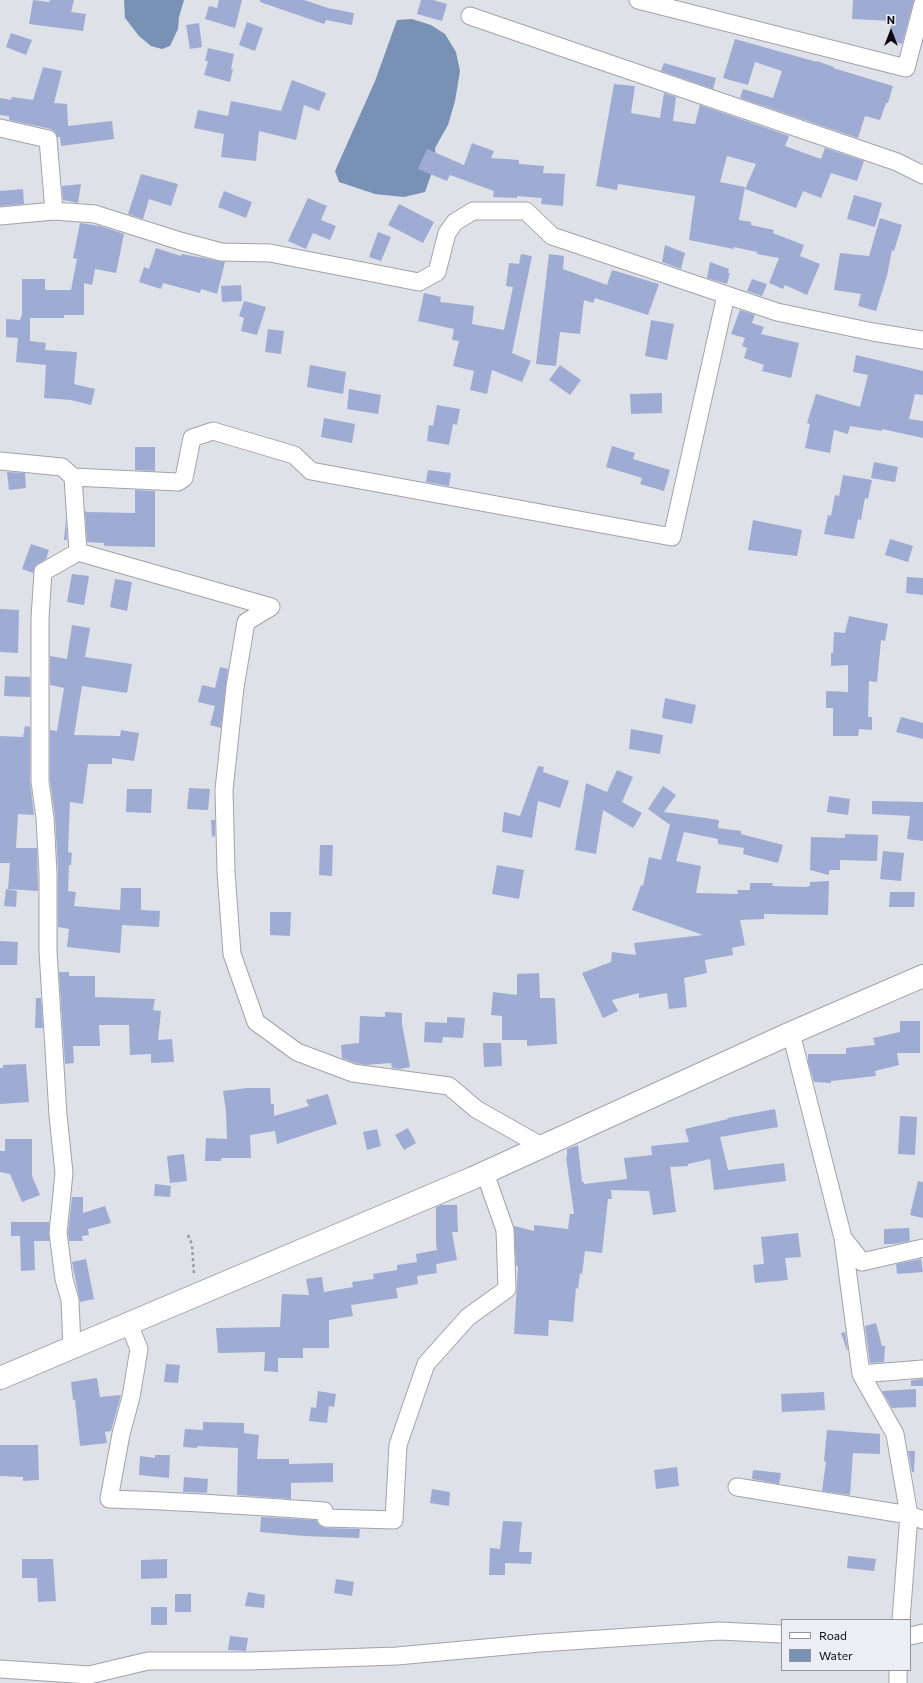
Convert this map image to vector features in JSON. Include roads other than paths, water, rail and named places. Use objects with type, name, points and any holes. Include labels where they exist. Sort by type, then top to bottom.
[{"type":"street","points":[[638,0],[906,68],[923,3]]},
{"type":"street","points":[[470,16],[897,162],[923,176]]},
{"type":"street","points":[[0,128],[48,139],[54,211]]},
{"type":"street","points":[[0,216],[54,211],[96,214],[180,241],[221,252],[270,253],[419,282],[437,272],[447,233],[455,222],[473,211],[526,211],[552,236],[778,312],[873,332],[923,340]]},
{"type":"street","points":[[0,461],[62,467],[73,477],[178,482],[184,478],[192,438],[213,431],[294,455],[311,471],[672,537],[726,295]]},
{"type":"street","points":[[73,477],[78,552]]},
{"type":"street","points":[[72,1348],[70,1300],[64,1279],[58,1233],[64,1173],[58,1115],[49,966],[48,873],[45,818],[40,781],[39,735],[41,670],[40,618],[43,572],[78,552],[271,607],[246,622],[235,687],[224,790],[226,872],[232,954],[256,1022],[297,1052],[353,1073],[449,1086],[476,1109],[543,1147]]},
{"type":"street","points":[[0,1378],[485,1173],[791,1033],[923,976]]},
{"type":"street","points":[[791,1033],[843,1238],[861,1374],[895,1434],[916,1517],[901,1619]]},
{"type":"street","points":[[129,1324],[139,1349],[131,1397],[121,1434],[109,1499],[183,1501],[272,1507],[324,1511],[326,1518],[394,1520],[398,1445],[426,1364],[468,1317],[507,1289],[505,1230],[485,1173]]},
{"type":"street","points":[[843,1238],[862,1262],[923,1248]]},
{"type":"street","points":[[861,1374],[923,1369]]},
{"type":"street","points":[[737,1487],[916,1517]]},
{"type":"street","points":[[0,1669],[89,1675],[148,1661],[249,1662],[397,1656],[540,1643],[719,1631],[781,1634]]},
{"type":"street","points":[[911,1636],[923,1633]]},
{"type":"street","points":[[898,1671],[898,1683]]},
{"type":"water","points":[[124,0],[184,0],[179,17],[178,29],[170,46],[162,49],[151,46],[139,36],[125,18]]},
{"type":"water","points":[[412,19],[431,25],[445,34],[456,52],[460,71],[455,101],[448,125],[435,148],[436,161],[425,192],[404,197],[375,194],[339,182],[335,171],[375,81],[397,20]]}]
